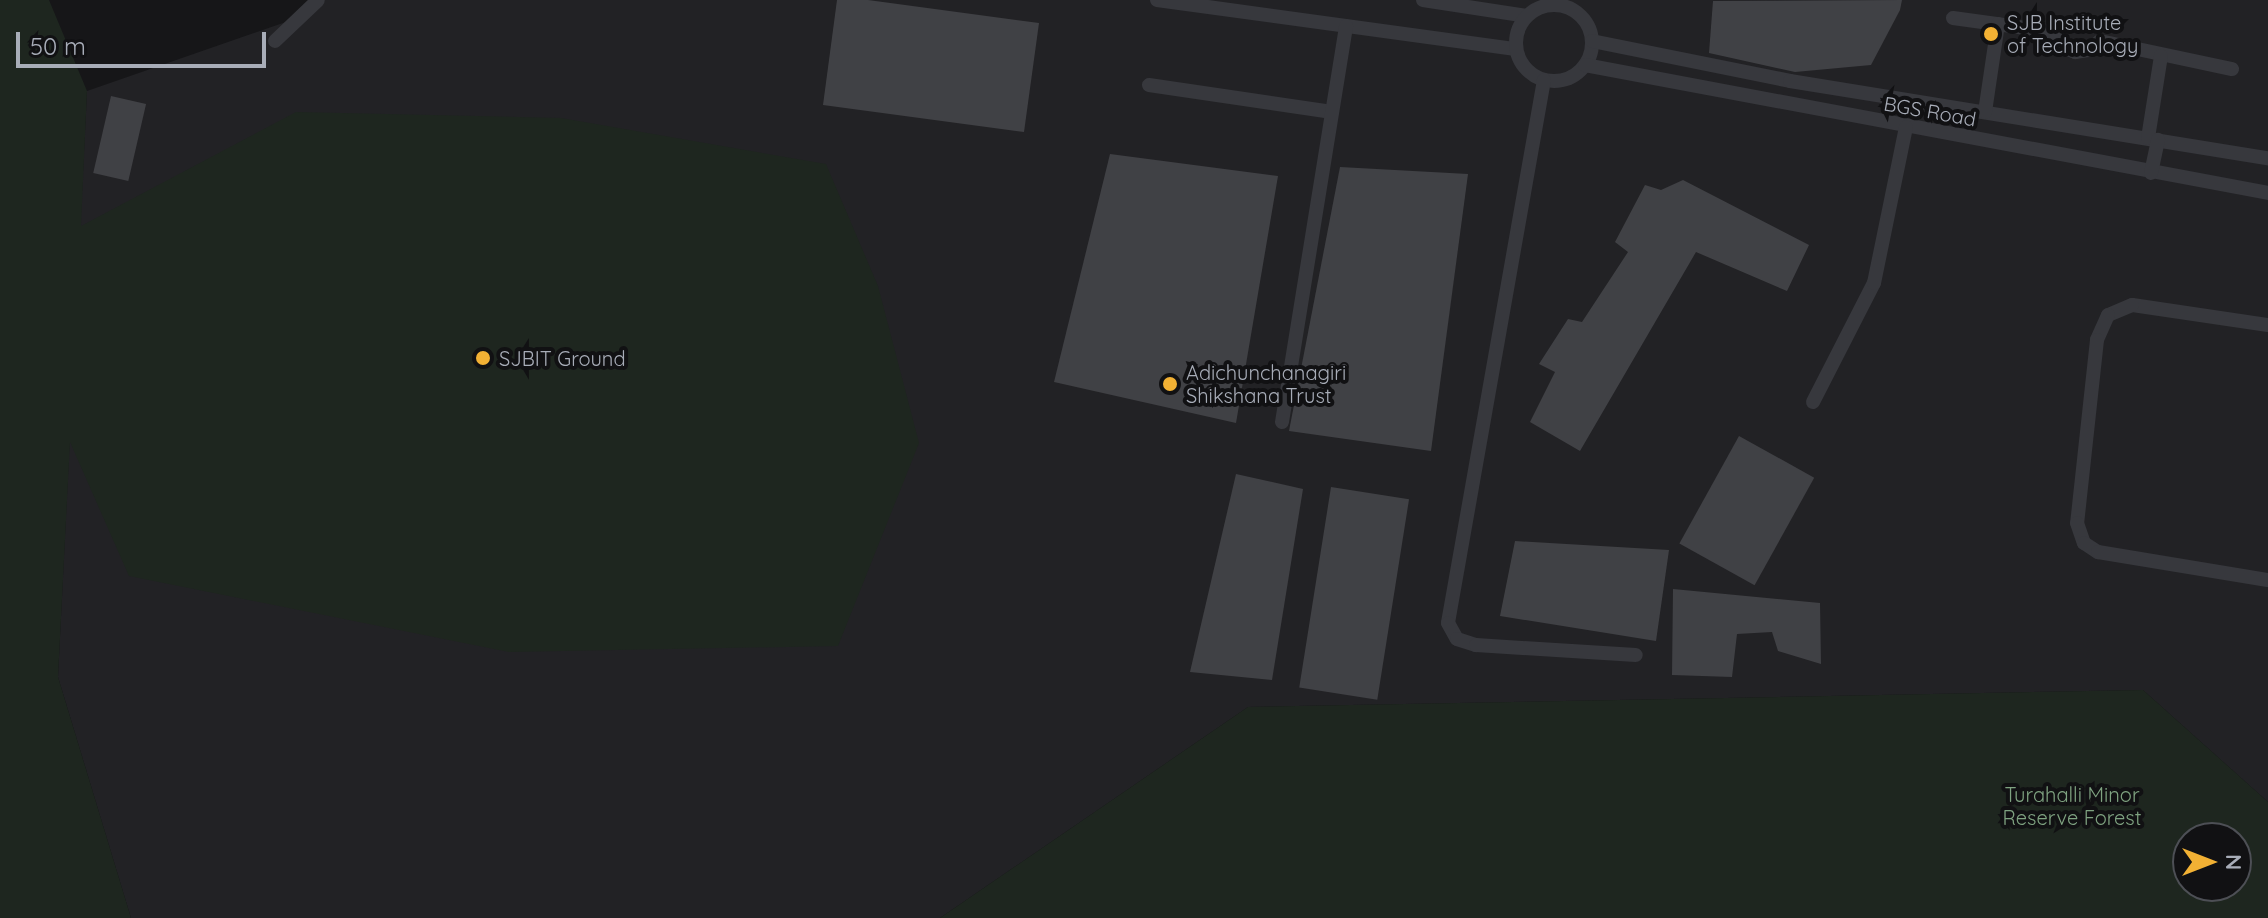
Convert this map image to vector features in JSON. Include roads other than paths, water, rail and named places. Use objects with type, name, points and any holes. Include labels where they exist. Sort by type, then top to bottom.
[{"type":"lane","points":[[275,41],[318,0]]},
{"type":"lane","points":[[1157,0],[1516,49]]},
{"type":"lane","points":[[1423,0],[1526,16]]},
{"type":"lane","points":[[1560,3],[1582,18],[1592,41],[1585,65],[1566,80],[1544,80],[1525,69],[1516,49],[1520,26],[1526,16],[1536,9],[1560,3]]},
{"type":"lane","points":[[1953,18],[2055,32],[2065,48],[2075,52],[2090,50],[2100,41],[2232,69]]},
{"type":"lane","points":[[1985,112],[1998,24]]},
{"type":"lane","points":[[1282,422],[1346,26]]},
{"type":"lane","name":"BGS Road","points":[[1592,41],[1790,81],[2268,158]]},
{"type":"lane","points":[[2151,173],[2161,56]]},
{"type":"lane","name":"BGS Road","points":[[1585,65],[2268,193]]},
{"type":"lane","points":[[1544,80],[1448,623],[1457,639],[1476,645],[1636,655]]},
{"type":"lane","points":[[1149,85],[1332,112]]},
{"type":"lane","points":[[2009,146],[2015,117]]},
{"type":"lane","points":[[1813,402],[1874,283],[1906,127]]},
{"type":"lane","points":[[2268,325],[2132,305],[2108,315],[2097,340],[2077,523],[2084,543],[2098,552],[2268,580]]},
{"type":"place","name":"SJB Institute of Technology","points":[[1991,34]]},
{"type":"place","name":"SJBIT Ground","points":[[483,358]]},
{"type":"place","name":"Adichunchanagiri Shikshana Trust","points":[[1170,384]]},
{"type":"park label","name":"Turahalli Minor Reserve Forest","points":[[2072,806]]}]
